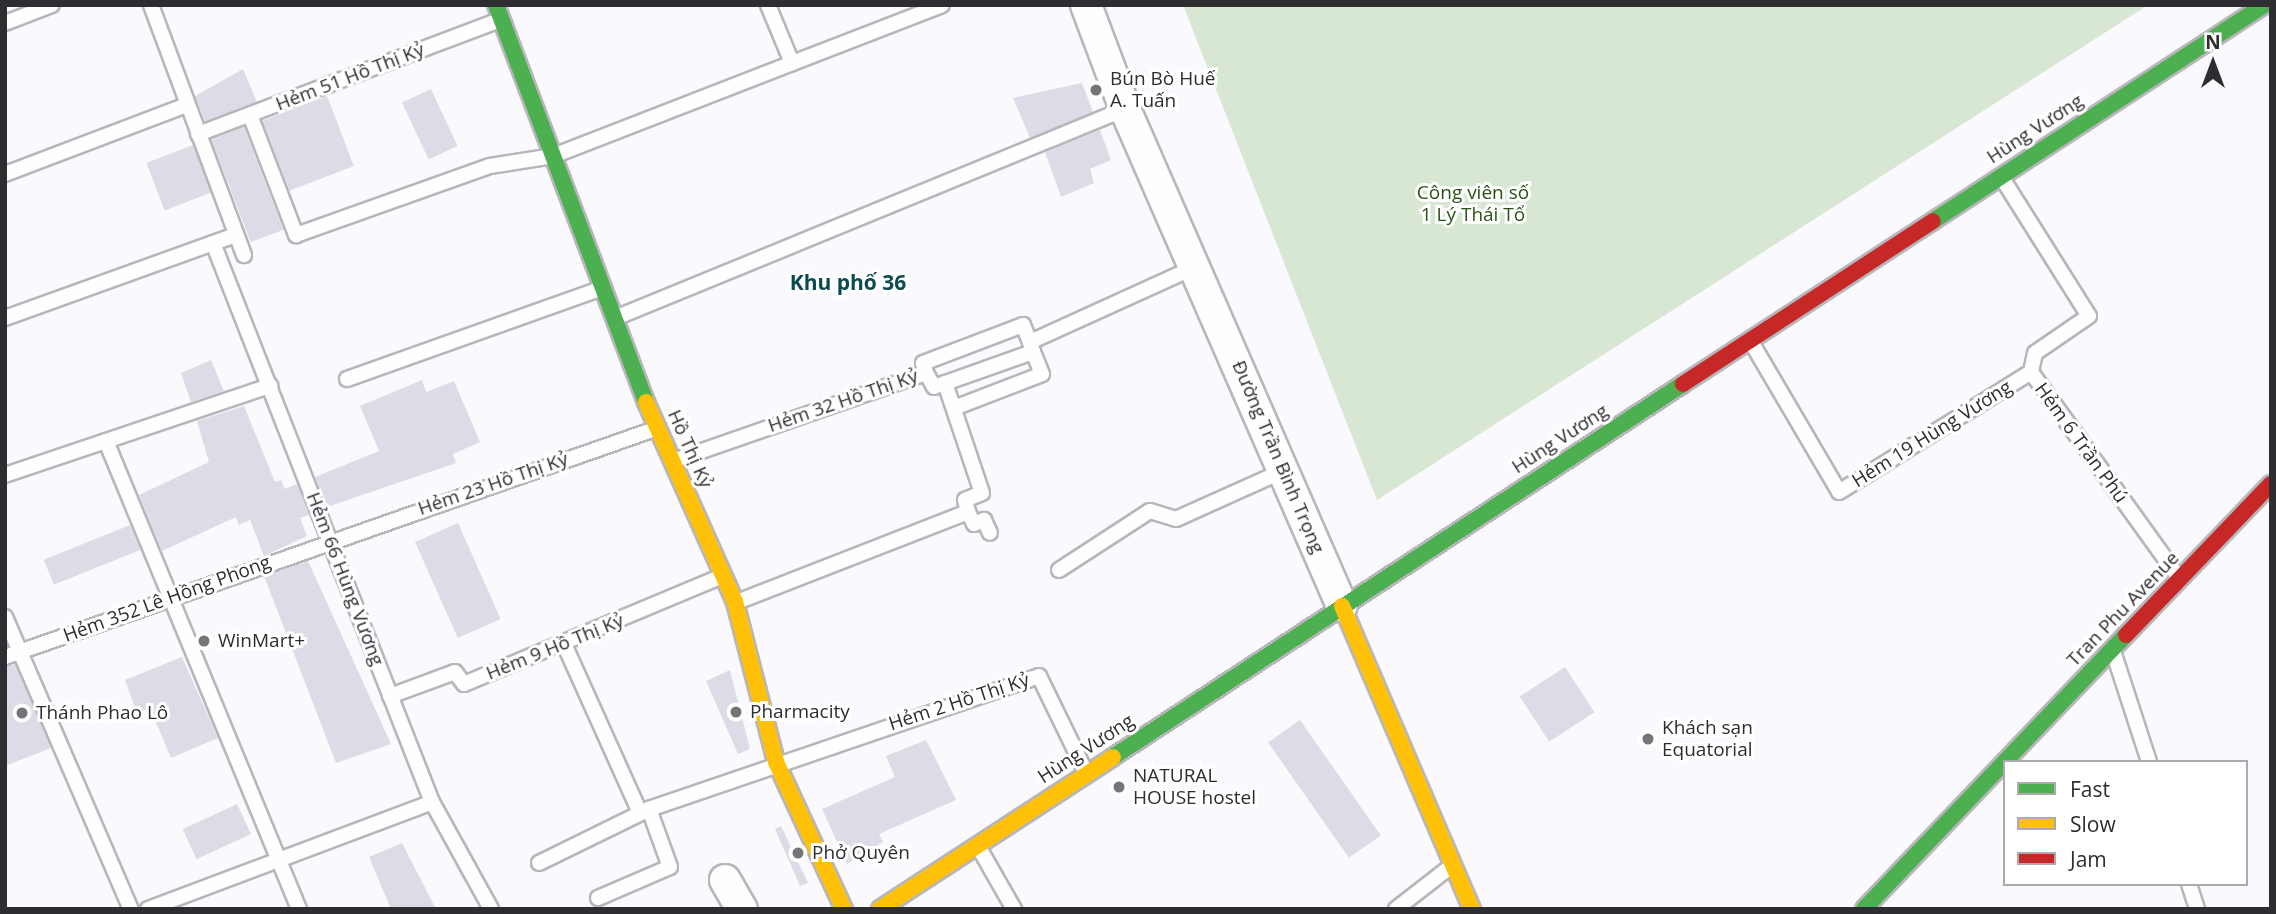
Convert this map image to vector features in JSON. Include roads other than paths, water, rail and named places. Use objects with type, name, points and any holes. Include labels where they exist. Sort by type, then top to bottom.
[{"type":"main road","name":"Hùng Vương","points":[[880,909],[2264,5]]},
{"type":"main road","name":"Hồ Thị Kỷ","points":[[501,10],[656,428],[735,602],[776,762],[844,909]]},
{"type":"main road","name":"Tran Phu Avenue","points":[[2007,760],[2271,484]]},
{"type":"main road","name":"Đường Trần Bình Trọng","points":[[1342,606],[1455,864],[1472,909]]},
{"type":"main road","name":"Tran Phu Avenue","points":[[1864,909],[2003,764]]},
{"type":"street","name":"Đường Trần Bình Trọng","points":[[1086,5],[1125,109],[1285,470],[1342,606]]},
{"type":"street","points":[[725,880],[742,909]]},
{"type":"lane","points":[[5,23],[52,5]]},
{"type":"lane","points":[[151,5],[244,255]]},
{"type":"lane","points":[[768,5],[792,63]]},
{"type":"lane","points":[[250,115],[296,235],[490,166],[553,156],[942,5]]},
{"type":"lane","name":"Hẻm 51 Hồ Thị Kỷ","points":[[198,134],[250,115],[501,10]]},
{"type":"lane","points":[[5,173],[187,105]]},
{"type":"lane","points":[[615,318],[852,225],[1125,109]]},
{"type":"lane","name":"Hẻm 6 Trần Phú","points":[[2001,177],[2089,316],[2035,353],[2031,372],[2180,579]]},
{"type":"lane","points":[[5,318],[236,235]]},
{"type":"lane","name":"Hẻm 66 Hùng Vương","points":[[213,243],[432,802],[491,909]]},
{"type":"lane","points":[[926,373],[934,387],[945,383],[1031,347],[1195,267]]},
{"type":"lane","points":[[348,379],[603,288]]},
{"type":"lane","name":"Hẻm 32 Hồ Thị Kỷ","points":[[672,461],[926,373],[923,363],[1023,325],[1031,347]]},
{"type":"lane","name":"Hẻm 19 Hùng Vương","points":[[1750,340],[1839,492],[2031,372]]},
{"type":"lane","points":[[954,408],[1042,374],[1031,347]]},
{"type":"lane","points":[[945,383],[982,493],[965,500],[968,512],[974,524],[984,520],[990,533]]},
{"type":"lane","points":[[5,475],[270,386]]},
{"type":"lane","name":"Hẻm 23 Hồ Thị Kỷ","points":[[329,540],[656,428]]},
{"type":"lane","points":[[106,441],[299,909]]},
{"type":"lane","points":[[1059,570],[1150,510],[1177,519],[1285,470]]},
{"type":"lane","points":[[735,602],[968,512]]},
{"type":"lane","name":"Hẻm 352 Lê Hồng Phong","points":[[5,657],[329,540]]},
{"type":"lane","name":"Hẻm 9 Hồ Thị Kỷ","points":[[390,696],[455,672],[464,684],[565,646],[724,575]]},
{"type":"lane","points":[[5,617],[131,909]]},
{"type":"lane","points":[[565,646],[670,867],[598,898]]},
{"type":"lane","points":[[2113,650],[2148,760]]},
{"type":"lane","name":"Hẻm 2 Hồ Thị Kỷ","points":[[776,762],[1039,676],[1086,774]]},
{"type":"lane","points":[[539,863],[644,811],[776,762]]},
{"type":"lane","points":[[148,909],[432,802]]},
{"type":"lane","points":[[978,845],[1014,909]]},
{"type":"lane","points":[[1396,909],[1455,864]]},
{"type":"lane","points":[[2190,886],[2197,909]]},
{"type":"place","name":"Bún Bò Huế A. Tuấn","points":[[1096,90]]},
{"type":"place","name":"WinMart+","points":[[204,641]]},
{"type":"place","name":"Pharmacity","points":[[736,712]]},
{"type":"place","name":"Thánh Phao Lô","points":[[22,713]]},
{"type":"place","name":"Khách sạn Equatorial","points":[[1648,739]]},
{"type":"place","name":"NATURAL HOUSE hostel","points":[[1119,787]]},
{"type":"place","name":"Phở Quyên","points":[[798,853]]},
{"type":"district","name":"Khu phố 36","points":[[848,282]]},
{"type":"park label","name":"Công viên số 1 Lý Thái Tổ","points":[[1473,204]]}]
